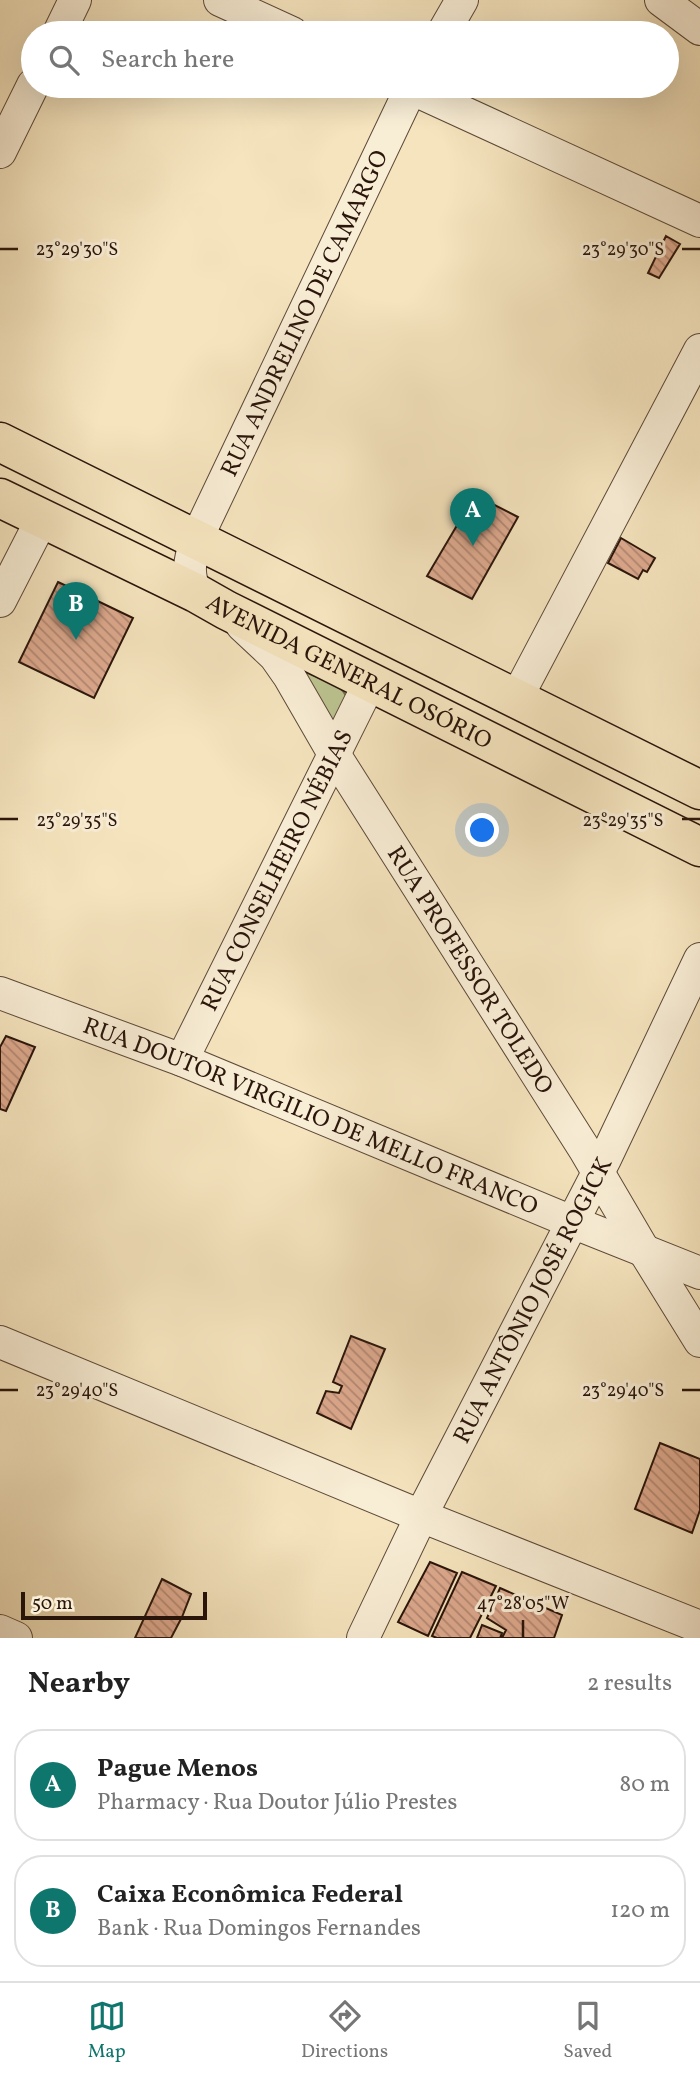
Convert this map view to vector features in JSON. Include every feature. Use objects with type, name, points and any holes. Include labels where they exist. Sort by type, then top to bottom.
[{"type":"main road","name":"AVENIDA GENERAL OSÓRIO","points":[[0,442],[700,790]]},
{"type":"main road","name":"AVENIDA GENERAL OSÓRIO","points":[[0,498],[700,847]]},
{"type":"street","points":[[64,21],[75,0]]},
{"type":"street","points":[[220,0],[266,21]]},
{"type":"street","points":[[450,21],[462,0]]},
{"type":"street","points":[[660,0],[700,29]]},
{"type":"street","points":[[0,152],[27,98]]},
{"type":"street","name":"RUA ANDRELINO DE CAMARGO","points":[[211,601],[191,582],[189,562],[196,540],[403,98]]},
{"type":"street","points":[[435,98],[700,221]]},
{"type":"street","points":[[516,699],[700,351]]},
{"type":"street","points":[[0,601],[42,519]]},
{"type":"street","name":"RUA PROFESSOR TOLEDO","points":[[211,601],[275,656],[598,1171],[700,1340]]},
{"type":"street","name":"RUA CONSELHEIRO NÉBIAS","points":[[182,1060],[370,682]]},
{"type":"street","name":"RUA ANTÔNIO JOSÉ ROGICK","points":[[363,1638],[421,1516],[598,1171],[700,959]]},
{"type":"street","name":"RUA DOUTOR VIRGILIO DE MELLO FRANCO","points":[[0,993],[182,1060],[700,1273]]},
{"type":"street","points":[[0,1342],[421,1516],[700,1627]]},
{"type":"street","points":[[0,1631],[16,1638]]},
{"type":"green space","points":[[306,672],[336,685],[345,694],[347,699],[336,718],[332,720],[304,675]]},
{"type":"building","points":[[666,236],[680,244],[659,278],[648,273]]},
{"type":"building","points":[[475,495],[518,517],[472,599],[427,576]]},
{"type":"building","points":[[621,538],[655,558],[647,572],[643,570],[638,579],[608,563]]},
{"type":"building","points":[[58,582],[133,618],[94,698],[19,662]]},
{"type":"building","points":[[6,1036],[35,1047],[6,1111],[0,1109],[0,1047]]},
{"type":"building","points":[[351,1336],[385,1349],[351,1429],[317,1413],[326,1391],[339,1393],[342,1386],[333,1382]]},
{"type":"building","points":[[660,1443],[700,1459],[700,1510],[692,1533],[635,1509]]},
{"type":"building","points":[[430,1562],[457,1573],[428,1636],[398,1622]]},
{"type":"building","points":[[462,1572],[496,1586],[470,1638],[432,1636]]},
{"type":"building","points":[[162,1579],[191,1594],[182,1617],[171,1638],[135,1638]]},
{"type":"building","points":[[500,1588],[562,1615],[554,1638],[502,1638],[506,1630],[487,1618]]},
{"type":"building","points":[[482,1625],[502,1633],[500,1638],[477,1638]]},
{"type":"place","name":"Pague Menos","points":[[473,546]]},
{"type":"place","name":"Caixa Econômica Federal","points":[[76,640]]}]
